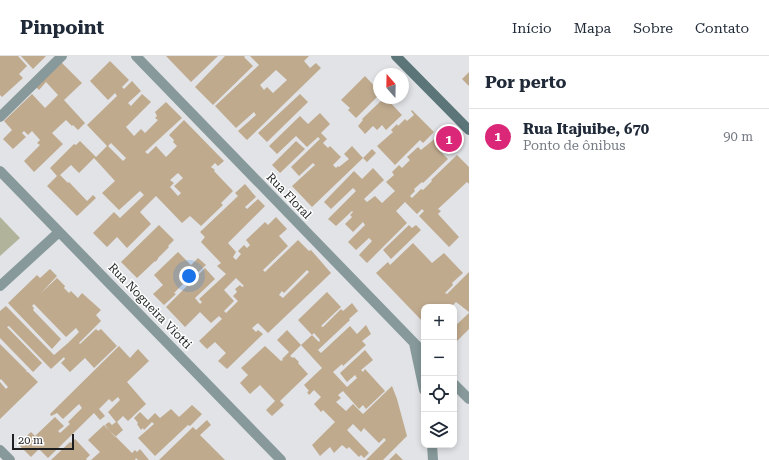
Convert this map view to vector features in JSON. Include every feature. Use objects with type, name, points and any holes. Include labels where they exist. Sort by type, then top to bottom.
[{"type":"main road","points":[[396,56],[469,130]]},
{"type":"street","points":[[0,117],[62,56]]},
{"type":"street","name":"Rua Floral","points":[[136,56],[421,350]]},
{"type":"street","name":"Rua Nogueira Viotti","points":[[0,171],[281,460]]},
{"type":"street","points":[[0,286],[59,232]]},
{"type":"street","points":[[414,343],[421,376]]},
{"type":"street","points":[[457,387],[469,399]]},
{"type":"street","points":[[432,448],[433,460]]},
{"type":"street","points":[[0,450],[10,460]]},
{"type":"green space","points":[[0,217],[20,238],[0,256]]},
{"type":"building","points":[[0,56],[18,56],[27,66],[19,74],[23,78],[2,97],[0,95]]},
{"type":"building","points":[[21,56],[46,56],[33,69]]},
{"type":"building","points":[[166,56],[218,56],[191,82]]},
{"type":"building","points":[[225,56],[245,56],[244,57],[253,66],[213,105],[195,87]]},
{"type":"building","points":[[250,56],[309,56],[304,61],[310,68],[316,63],[321,68],[247,140],[238,131],[256,115],[254,112],[236,128],[215,106],[259,65]],"holes":[[[276,70],[287,80],[273,93],[267,87],[264,90],[260,85]]]},
{"type":"building","points":[[59,60],[82,83],[64,100],[85,123],[78,130],[66,120],[52,133],[63,144],[34,172],[24,161],[40,145],[37,143],[40,140],[32,131],[28,135],[24,131],[22,133],[26,137],[13,149],[3,139],[12,130],[4,121],[32,94],[45,108],[58,95],[46,82],[39,90],[34,85]]},
{"type":"building","points":[[110,61],[129,80],[122,87],[124,89],[132,81],[141,91],[128,103],[131,106],[142,94],[151,102],[126,127],[134,136],[141,129],[145,133],[158,120],[155,118],[157,116],[155,112],[166,102],[182,118],[145,152],[148,154],[156,146],[166,157],[177,146],[169,135],[184,120],[224,161],[218,166],[215,163],[211,167],[233,191],[221,203],[223,205],[201,226],[190,216],[182,223],[156,196],[140,212],[151,224],[127,248],[117,237],[107,247],[93,233],[114,212],[120,218],[144,195],[140,191],[119,210],[102,193],[115,181],[94,158],[79,173],[71,165],[60,175],[68,183],[69,182],[87,201],[93,195],[96,198],[77,216],[47,186],[57,176],[50,168],[74,144],[76,145],[80,141],[96,157],[107,146],[87,125],[117,96],[115,93],[108,100],[90,81]],"holes":[[[111,143],[126,158],[123,161],[108,146]],[[178,173],[183,178],[174,186],[181,193],[178,196],[170,187],[174,183],[170,180]]]},
{"type":"building","points":[[469,72],[469,86],[462,79]]},
{"type":"building","points":[[365,76],[373,85],[373,101],[356,118],[348,110],[350,108],[341,100]]},
{"type":"building","points":[[300,94],[308,102],[267,142],[258,133]]},
{"type":"building","points":[[378,104],[392,104],[402,115],[386,130],[382,125],[377,130],[373,126],[365,134],[358,126],[363,120],[362,119]]},
{"type":"building","points":[[412,110],[434,132],[423,143],[420,140],[395,165],[377,146],[393,132],[391,130],[397,124],[398,126],[405,119],[407,121],[414,115],[411,111]]},
{"type":"building","points":[[320,113],[330,124],[321,133],[327,139],[323,143],[328,148],[330,146],[341,157],[333,165],[336,168],[338,166],[339,167],[349,159],[344,154],[352,146],[363,158],[312,207],[292,186],[315,165],[313,163],[299,176],[291,167],[320,139],[318,137],[307,147],[296,136],[277,154],[269,146],[300,116],[308,124]]},
{"type":"building","points":[[438,136],[445,143],[438,149],[448,159],[423,183],[422,182],[414,189],[415,191],[410,196],[412,198],[421,189],[423,190],[432,181],[431,180],[457,155],[469,167],[469,184],[467,182],[438,209],[441,211],[438,214],[459,237],[449,247],[419,216],[424,211],[422,209],[417,214],[405,202],[396,211],[407,223],[367,263],[359,255],[372,241],[369,238],[356,250],[348,242],[365,225],[363,222],[353,232],[345,224],[352,217],[350,215],[353,212],[352,211],[336,226],[328,219],[356,191],[353,188],[331,209],[324,202],[354,171],[362,179],[373,168],[384,180],[364,199],[367,202],[375,196],[382,203],[395,191],[386,182],[394,175],[392,172],[399,165],[402,168],[410,160],[407,157],[418,147],[421,150]]},
{"type":"building","points":[[296,141],[305,149],[280,173],[272,165]]},
{"type":"building","points":[[372,149],[376,153],[367,162],[363,158]]},
{"type":"building","points":[[245,184],[256,197],[245,207],[247,209],[258,199],[265,206],[228,243],[236,252],[233,257],[236,260],[241,254],[238,251],[244,245],[247,248],[250,245],[246,240],[265,222],[268,225],[276,217],[287,229],[279,236],[288,246],[263,270],[265,272],[298,240],[309,251],[311,250],[331,273],[268,333],[258,323],[252,328],[256,332],[258,330],[263,334],[227,369],[218,361],[226,353],[215,342],[207,349],[199,341],[222,319],[219,316],[211,323],[200,312],[185,327],[166,307],[205,268],[215,279],[195,298],[200,304],[202,302],[199,299],[226,274],[217,266],[221,263],[201,242],[205,237],[200,232],[238,196],[235,193]],"holes":[[[307,270],[309,272],[283,298],[279,295],[282,291],[284,293]],[[236,278],[244,286],[242,287],[240,285],[235,289],[237,292],[233,296],[238,301],[226,313],[224,311],[234,301],[224,290]]]},
{"type":"building","points":[[159,225],[174,240],[158,259],[137,278],[121,262]]},
{"type":"building","points":[[409,225],[412,228],[416,225],[421,230],[391,259],[383,250]]},
{"type":"building","points":[[413,243],[432,263],[444,253],[463,273],[452,283],[453,285],[445,293],[447,294],[469,272],[469,312],[456,302],[454,304],[421,304],[421,320],[376,273],[388,262],[390,265]]},
{"type":"building","points":[[178,252],[191,265],[198,258],[206,265],[187,283],[185,282],[174,293],[176,294],[164,305],[153,294],[163,285],[154,275]]},
{"type":"building","points":[[50,269],[57,276],[41,293],[57,278],[65,286],[64,288],[69,293],[71,291],[78,298],[82,293],[101,310],[96,315],[101,321],[79,343],[80,344],[96,329],[98,331],[101,329],[117,346],[94,368],[85,358],[70,372],[61,363],[65,359],[64,357],[51,369],[9,326],[7,327],[42,363],[33,372],[0,338],[0,311],[6,306],[54,355],[79,332],[76,328],[66,337],[34,304],[32,306],[34,308],[33,310],[61,339],[52,349],[8,303],[37,275],[40,278]]},
{"type":"building","points":[[327,292],[341,307],[321,326],[323,327],[341,309],[343,311],[352,303],[358,311],[318,350],[321,353],[350,326],[357,334],[366,325],[371,334],[362,341],[366,345],[343,366],[342,364],[333,372],[347,387],[357,378],[355,375],[347,382],[340,373],[365,350],[373,360],[361,370],[363,372],[365,369],[385,391],[366,409],[363,405],[359,409],[343,391],[338,395],[341,398],[336,402],[346,411],[353,404],[363,414],[392,386],[407,436],[383,460],[366,460],[386,440],[384,438],[379,443],[364,428],[361,432],[353,424],[347,430],[369,453],[364,458],[361,455],[359,457],[349,447],[347,449],[342,445],[334,453],[330,447],[320,456],[312,445],[335,422],[323,410],[321,412],[314,404],[321,397],[314,390],[309,395],[307,392],[309,391],[304,385],[322,368],[301,345],[312,335],[298,320]],"holes":[[[314,333],[320,340],[319,342],[312,335]]]},
{"type":"building","points":[[469,313],[469,329],[457,341],[457,340],[457,324]]},
{"type":"building","points":[[287,330],[301,345],[290,356],[293,358],[294,357],[299,362],[298,363],[308,374],[280,401],[284,405],[272,416],[266,410],[275,401],[260,385],[250,394],[240,383],[248,375],[241,368],[265,346],[281,361],[283,360],[282,359],[289,352],[277,340]]},
{"type":"building","points":[[0,344],[27,371],[26,372],[28,372],[38,382],[0,419],[0,382],[6,389],[8,387],[1,379],[0,380]]},
{"type":"building","points":[[119,346],[130,358],[138,349],[149,361],[127,382],[146,404],[128,421],[123,416],[117,422],[123,430],[115,437],[105,425],[109,422],[112,425],[116,422],[108,412],[120,400],[118,397],[112,402],[109,399],[99,409],[105,416],[100,420],[94,413],[48,458],[39,449],[31,457],[18,444],[31,432],[35,436],[55,417],[64,426],[58,431],[60,433],[70,424],[68,422],[82,408],[79,404],[63,419],[57,413],[51,416],[50,414]]},
{"type":"building","points":[[192,405],[202,414],[155,456],[138,438],[154,424],[152,422],[144,430],[143,428],[141,430],[134,418],[140,412],[148,420],[155,413],[160,418],[171,409],[179,417]]},
{"type":"building","points":[[207,420],[211,425],[200,435],[225,460],[159,460],[193,427],[196,430]]},
{"type":"building","points":[[104,425],[132,453],[135,450],[137,452],[140,449],[149,460],[138,460],[136,458],[135,460],[91,460],[100,452],[88,440]]},
{"type":"building","points":[[75,439],[90,455],[86,459],[87,460],[51,460],[70,442],[71,443]]},
{"type":"building","points":[[396,453],[403,460],[389,460]]},
{"type":"place","name":"Rua Itajuibe, 670","points":[[449,139]]}]
